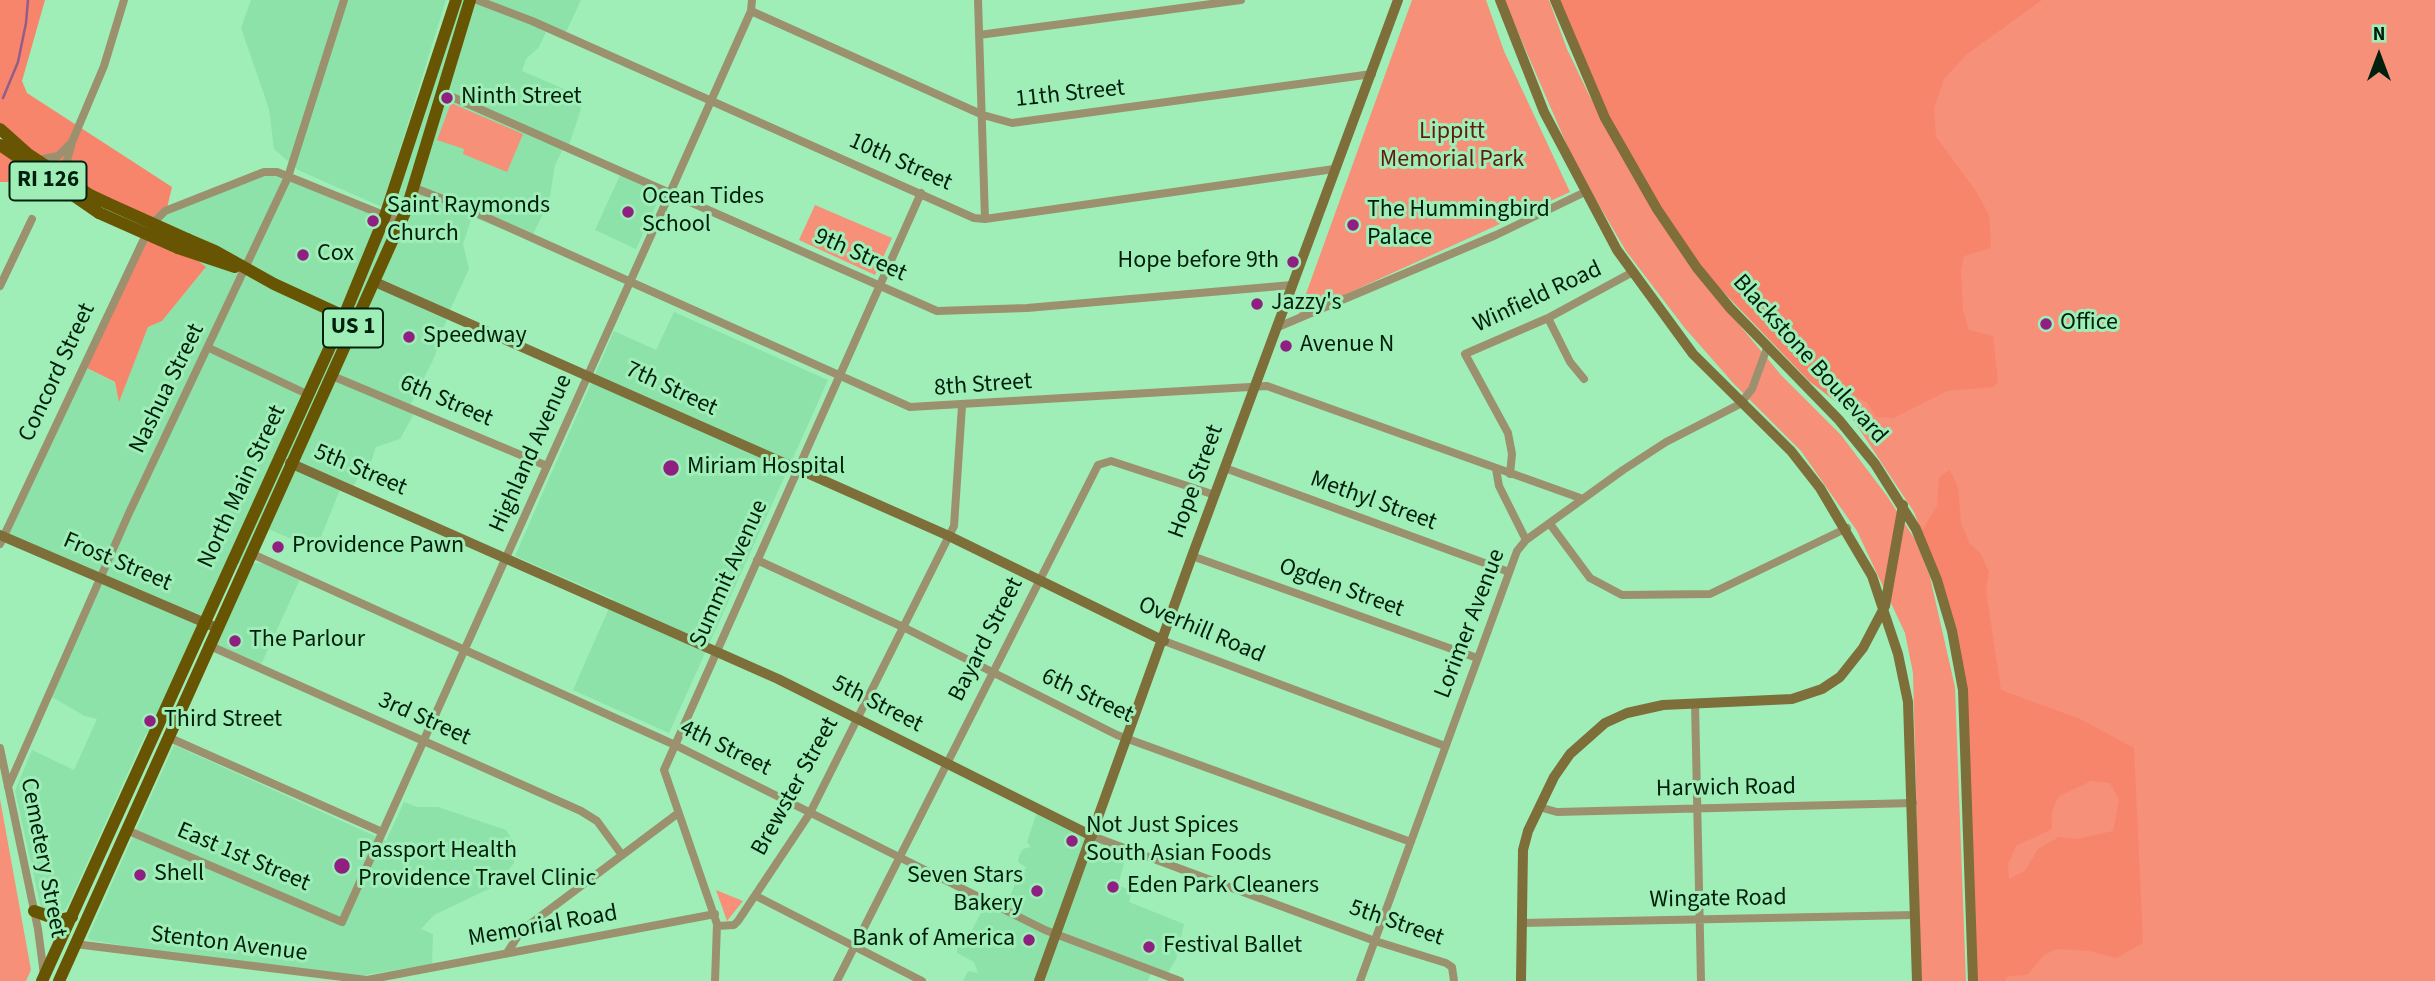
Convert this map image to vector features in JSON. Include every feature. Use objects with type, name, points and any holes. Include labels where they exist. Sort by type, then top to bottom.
[{"type":"main road","name":"North Main Street","points":[[43,978],[344,316],[385,216],[456,0]]},
{"type":"main road","name":"North Main Street","points":[[59,981],[129,831],[290,463],[401,222],[470,0]]},
{"type":"main road","name":"Hope Street","points":[[1039,981],[1164,641],[1192,556],[1398,0]]},
{"type":"main road","points":[[1500,0],[1544,112],[1631,273],[1693,354],[1740,404],[1791,452],[1847,528],[1872,576],[1884,609],[1908,702],[1917,981]]},
{"type":"main road","name":"Blackstone Boulevard","points":[[1555,0],[1605,118],[1657,209],[1697,268],[1768,348],[1839,420],[1903,505],[1937,580],[1952,631],[1963,690],[1973,981]]},
{"type":"main road","name":"RI 126","points":[[0,129],[39,160],[61,183]]},
{"type":"main road","name":"RI 126","points":[[0,145],[103,208],[182,244],[215,251],[246,270],[357,322]]},
{"type":"main road","name":"7th Street","points":[[375,282],[949,536]]},
{"type":"main road","name":"5th Street","points":[[290,463],[716,652],[856,718],[1092,836]]},
{"type":"main road","points":[[1521,981],[1524,850],[1528,831],[1570,754],[1605,723],[1647,708],[1792,699],[1822,689],[1840,677],[1863,648],[1884,609],[1903,505]]},
{"type":"main road","name":"Overhill Road","points":[[949,536],[1164,641]]},
{"type":"main road","name":"Frost Street","points":[[1,538],[217,628]]},
{"type":"main road","points":[[98,861],[111,869]]},
{"type":"main road","points":[[34,911],[59,920],[72,917]]},
{"type":"street","points":[[61,183],[72,142],[104,66],[124,0]]},
{"type":"street","name":"Nashua Street","points":[[8,787],[101,578],[288,177],[344,0]]},
{"type":"street","name":"10th Street","points":[[477,0],[711,100],[974,218],[985,219],[1334,169]]},
{"type":"street","name":"Highland Avenue","points":[[342,922],[751,11],[752,0]]},
{"type":"street","points":[[978,0],[985,219]]},
{"type":"street","points":[[979,36],[1241,0]]},
{"type":"street","name":"11th Street","points":[[751,11],[983,115],[1012,123],[1372,74]]},
{"type":"street","name":"9th Street","points":[[441,92],[937,311],[1027,308],[1293,285]]},
{"type":"street","points":[[39,160],[58,156],[72,142]]},
{"type":"street","name":"Concord Street","points":[[1,538],[94,340],[155,221],[175,205],[264,172],[277,172],[288,177]]},
{"type":"street","points":[[288,177],[401,222]]},
{"type":"street","name":"8th Street","points":[[412,187],[461,206],[909,407],[962,407],[1256,387],[1277,389],[1583,499]]},
{"type":"street","points":[[1278,327],[1496,235],[1585,192]]},
{"type":"street","name":"Summit Avenue","points":[[715,981],[715,914],[664,777],[675,745],[921,193]]},
{"type":"street","points":[[0,286],[32,219]]},
{"type":"street","name":"Winfield Road","points":[[1510,474],[1512,454],[1508,433],[1465,354],[1548,318],[1631,273]]},
{"type":"street","points":[[1548,318],[1570,362],[1584,379]]},
{"type":"street","points":[[209,348],[309,395]]},
{"type":"street","points":[[1740,404],[1752,389],[1768,348]]},
{"type":"street","name":"6th Street","points":[[330,375],[547,466]]},
{"type":"street","name":"Lorimer Avenue","points":[[1360,981],[1517,551],[1526,540],[1666,442],[1740,404]]},
{"type":"street","name":"Brewster Street","points":[[717,926],[734,925],[810,813],[954,526],[962,407]]},
{"type":"street","name":"Bayard Street","points":[[837,981],[1094,471],[1102,462],[1111,461],[1215,495]]},
{"type":"street","name":"Methyl Street","points":[[1225,468],[1509,572]]},
{"type":"street","points":[[1496,468],[1499,486],[1526,540]]},
{"type":"street","points":[[1550,524],[1591,578],[1622,595],[1710,594],[1847,528]]},
{"type":"street","name":"4th Street","points":[[250,553],[675,745],[1056,933],[1180,981]]},
{"type":"street","name":"Ogden Street","points":[[1192,556],[1477,658]]},
{"type":"street","name":"6th Street","points":[[757,560],[903,627],[1128,739],[1411,842]]},
{"type":"street","name":"3rd Street","points":[[197,640],[581,811],[597,821],[622,855]]},
{"type":"street","name":"Overhill Road","points":[[1164,641],[1445,747]]},
{"type":"street","points":[[1695,703],[1701,981]]},
{"type":"street","points":[[170,738],[382,832]]},
{"type":"street","name":"Cemetery Street","points":[[0,748],[34,911],[43,978]]},
{"type":"street","name":"Harwich Road","points":[[1539,807],[1557,812],[1913,803]]},
{"type":"street","points":[[508,953],[521,931],[677,814]]},
{"type":"street","name":"East 1st Street","points":[[129,831],[342,922]]},
{"type":"street","name":"5th Street","points":[[1092,836],[1452,967],[1454,981]]},
{"type":"street","points":[[756,896],[922,981]]},
{"type":"street","name":"Memorial Road","points":[[379,980],[715,914]]},
{"type":"street","name":"Wingate Road","points":[[1521,923],[1915,915]]},
{"type":"street","name":"Stenton Avenue","points":[[75,944],[379,980]]},
{"type":"shaded area","points":[[0,0],[45,0],[22,81],[27,93],[172,187],[167,208],[152,225],[112,206],[0,128]]},
{"type":"shaded area","points":[[251,0],[446,0],[382,207],[298,170],[274,149],[269,109],[241,28]]},
{"type":"shaded area","points":[[454,0],[581,0],[565,34],[547,30],[539,47],[526,59],[522,71],[564,89],[576,97],[581,109],[569,145],[564,147],[555,165],[549,202],[530,240],[472,217],[463,244],[469,269],[448,314],[435,356],[410,406],[415,412],[400,439],[376,447],[371,462],[361,470],[352,490],[341,487],[316,549],[263,527],[253,558],[254,563],[274,564],[301,577],[259,669],[214,647],[245,564],[230,564],[170,702],[144,737],[69,903],[65,910],[57,914],[41,908],[15,791],[32,750],[74,770],[97,719],[85,716],[50,696],[100,582],[5,532],[83,366],[115,383],[119,401],[148,327],[162,321],[205,269],[147,235],[160,214],[271,172],[386,217]]},
{"type":"shaded area","points":[[1556,0],[2042,0],[1967,54],[1944,79],[1934,108],[1936,137],[1976,191],[1989,215],[1991,248],[1964,256],[1961,271],[1963,310],[1969,330],[1993,336],[1998,381],[1994,387],[1947,391],[1893,418],[1876,417],[1868,403],[1846,392],[1835,401],[1809,381],[1682,249],[1604,115]]},
{"type":"shaded area","points":[[0,144],[23,165],[8,182],[0,182]]},
{"type":"shaded area","name":"Ocean Tides School","points":[[620,175],[661,194],[636,249],[595,230]]},
{"type":"shaded area","points":[[145,237],[193,257],[206,267],[162,321],[148,327],[119,402],[115,382],[83,366]]},
{"type":"shaded area","name":"Miriam Hospital","points":[[674,312],[828,380],[669,733],[573,690],[613,599],[515,556],[614,331],[656,350]]},
{"type":"shaded area","points":[[1950,470],[1958,488],[1961,523],[1970,544],[1981,554],[1989,572],[1986,590],[2001,690],[2080,719],[2134,748],[2143,943],[2116,958],[2089,951],[2057,949],[2044,955],[2027,975],[2008,976],[2005,981],[1975,981],[1959,663],[1919,536],[1937,506],[1939,477]],"holes":[[[2091,781],[2110,783],[2119,800],[2113,831],[2077,839],[2059,837],[2038,849],[2025,871],[2009,879],[2008,864],[2016,846],[2052,829],[2052,811],[2058,797]]]},
{"type":"shaded area","points":[[174,745],[386,841],[404,802],[417,807],[438,807],[506,830],[514,843],[514,863],[497,885],[434,915],[421,929],[433,934],[432,964],[334,980],[90,940],[88,937]]},
{"type":"shaded area","points":[[1037,812],[1127,853],[1118,885],[1132,891],[1129,902],[1184,924],[1176,959],[1166,976],[1151,973],[1148,981],[963,981],[968,971],[978,973],[974,962],[957,953],[957,934],[970,934],[986,903],[1004,910],[1021,870],[1027,868],[1018,862],[1019,856],[1023,849],[1031,847],[1027,842]]},
{"type":"green space","name":"Lippitt Memorial Park","points":[[1412,0],[1486,0],[1504,51],[1570,192],[1298,316]]},
{"type":"green space","points":[[1504,0],[1549,0],[1567,49],[1590,97],[1698,275],[1781,375],[1841,435],[1887,496],[1916,541],[1930,577],[1955,687],[1966,981],[1921,981],[1913,673],[1905,633],[1857,531],[1801,451],[1734,384],[1684,327],[1626,251],[1576,166]]},
{"type":"green space","points":[[1565,0],[2435,0],[2435,981],[1983,981],[1957,624],[1914,512],[1846,409],[1758,326]]},
{"type":"green space","points":[[451,103],[523,134],[507,172],[463,154],[464,149],[437,140]]},
{"type":"green space","points":[[815,205],[892,238],[875,275],[799,240]]},
{"type":"green space","points":[[0,799],[31,970],[26,981],[0,981]]},
{"type":"green space","points":[[716,890],[743,901],[727,921]]},
{"type":"waterway","points":[[3,98],[18,62],[28,0]]},
{"type":"place","name":"Ninth Street","points":[[447,98]]},
{"type":"place","name":"Ocean Tides School","points":[[628,212]]},
{"type":"place","name":"Saint Raymonds Church","points":[[373,221]]},
{"type":"place","name":"The Hummingbird Palace","points":[[1353,225]]},
{"type":"place","name":"Cox","points":[[303,255]]},
{"type":"place","name":"Hope before 9th","points":[[1293,262]]},
{"type":"place","name":"Jazzy's","points":[[1257,304]]},
{"type":"place","name":"Office","points":[[2046,324]]},
{"type":"place","name":"Speedway","points":[[409,337]]},
{"type":"place","name":"Avenue N","points":[[1286,346]]},
{"type":"place","name":"Miriam Hospital","points":[[671,468]]},
{"type":"place","name":"Providence Pawn","points":[[278,547]]},
{"type":"place","name":"The Parlour","points":[[235,641]]},
{"type":"place","name":"Third Street","points":[[150,721]]},
{"type":"place","name":"Not Just Spices South Asian Foods","points":[[1072,841]]},
{"type":"place","name":"Passport Health Providence Travel Clinic","points":[[342,866]]},
{"type":"place","name":"Shell","points":[[140,875]]},
{"type":"place","name":"Eden Park Cleaners","points":[[1113,887]]},
{"type":"place","name":"Seven Stars Bakery","points":[[1037,891]]},
{"type":"place","name":"Bank of America","points":[[1029,940]]},
{"type":"place","name":"Festival Ballet","points":[[1149,947]]}]
